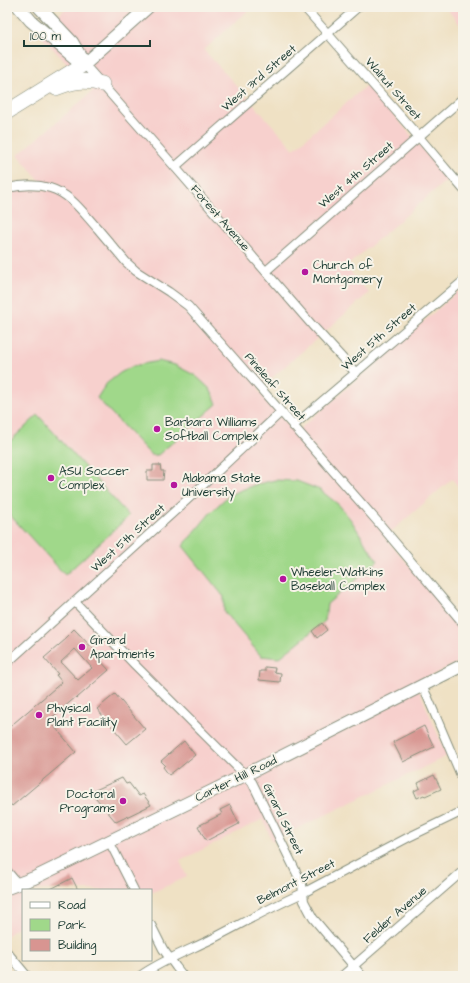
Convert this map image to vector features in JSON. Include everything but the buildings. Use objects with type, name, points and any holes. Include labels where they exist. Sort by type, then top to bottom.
[{"type":"highway","points":[[7,112],[84,64]]},
{"type":"highway","points":[[29,98],[68,83],[82,81],[102,84]]},
{"type":"main road","name":"Forest Avenue","points":[[19,7],[31,21],[84,64]]},
{"type":"main road","points":[[84,64],[148,7]]},
{"type":"main road","name":"Forest Avenue","points":[[41,8],[72,42],[84,64]]},
{"type":"main road","name":"Carter Hill Road","points":[[13,886],[34,878],[245,775],[463,665]]},
{"type":"street","name":"Walnut Street","points":[[304,7],[463,189]]},
{"type":"street","name":"West 3rd Street","points":[[175,166],[358,7]]},
{"type":"street","name":"Forest Avenue","points":[[84,64],[175,166],[312,325],[356,373]]},
{"type":"street","name":"West 4th Street","points":[[266,271],[463,98]]},
{"type":"street","name":"Pineleaf Street","points":[[7,188],[22,185],[33,186],[50,188],[62,194],[74,202],[126,262],[136,271],[188,306],[463,623]]},
{"type":"street","name":"West 5th Street","points":[[293,426],[463,281]]},
{"type":"street","name":"West 5th Street","points":[[7,663],[187,500],[281,412]]},
{"type":"street","name":"Girard Street","points":[[75,602],[135,665],[252,782],[302,884],[304,901],[313,918],[362,976]]},
{"type":"street","points":[[422,686],[463,780]]},
{"type":"street","name":"Belmont Street","points":[[140,976],[151,968],[210,940],[409,837],[463,811]]},
{"type":"street","points":[[109,841],[133,889]]},
{"type":"street","points":[[7,871],[13,886]]},
{"type":"street","name":"Felder Avenue","points":[[342,976],[463,871]]},
{"type":"street","points":[[152,927],[163,949],[183,976]]},
{"type":"street","points":[[7,952],[27,976]]},
{"type":"shaded area","points":[[67,7],[252,7],[204,50],[294,149],[368,84],[448,179],[346,267],[369,293],[258,390],[295,433],[463,287],[463,492],[452,479],[385,537],[463,629],[463,660],[416,683],[447,756],[272,841],[263,819],[180,861],[187,877],[152,893],[152,889],[22,889],[22,924],[7,936],[7,190],[21,188],[48,190],[18,155],[93,91],[39,34]]},
{"type":"shaded area","points":[[445,7],[463,7],[463,28]]},
{"type":"green space","name":"Barbara Williams Softball Complex","points":[[158,361],[175,365],[196,376],[210,389],[217,404],[158,455],[151,455],[97,398],[106,384],[120,373],[133,366]]},
{"type":"green space","name":"ASU Soccer Complex","points":[[38,415],[129,516],[65,575],[7,512],[7,444]]},
{"type":"green space","name":"Wheeler-Watkins Baseball Complex","points":[[275,480],[297,481],[320,490],[339,505],[351,520],[378,561],[327,604],[325,621],[279,658],[261,656],[224,612],[224,597],[183,546],[211,512],[229,495],[254,485]]},
{"type":"place","name":"Church of Montgomery","points":[[305,272]]},
{"type":"place","name":"Barbara Williams Softball Complex","points":[[157,429]]},
{"type":"place","name":"ASU Soccer Complex","points":[[51,478]]},
{"type":"place","name":"Alabama State University","points":[[174,485]]},
{"type":"place","name":"Wheeler-Watkins Baseball Complex","points":[[283,579]]},
{"type":"place","name":"Girard Apartments","points":[[82,647]]},
{"type":"place","name":"Physical Plant Facility","points":[[39,715]]},
{"type":"place","name":"Doctoral Programs","points":[[123,801]]}]
